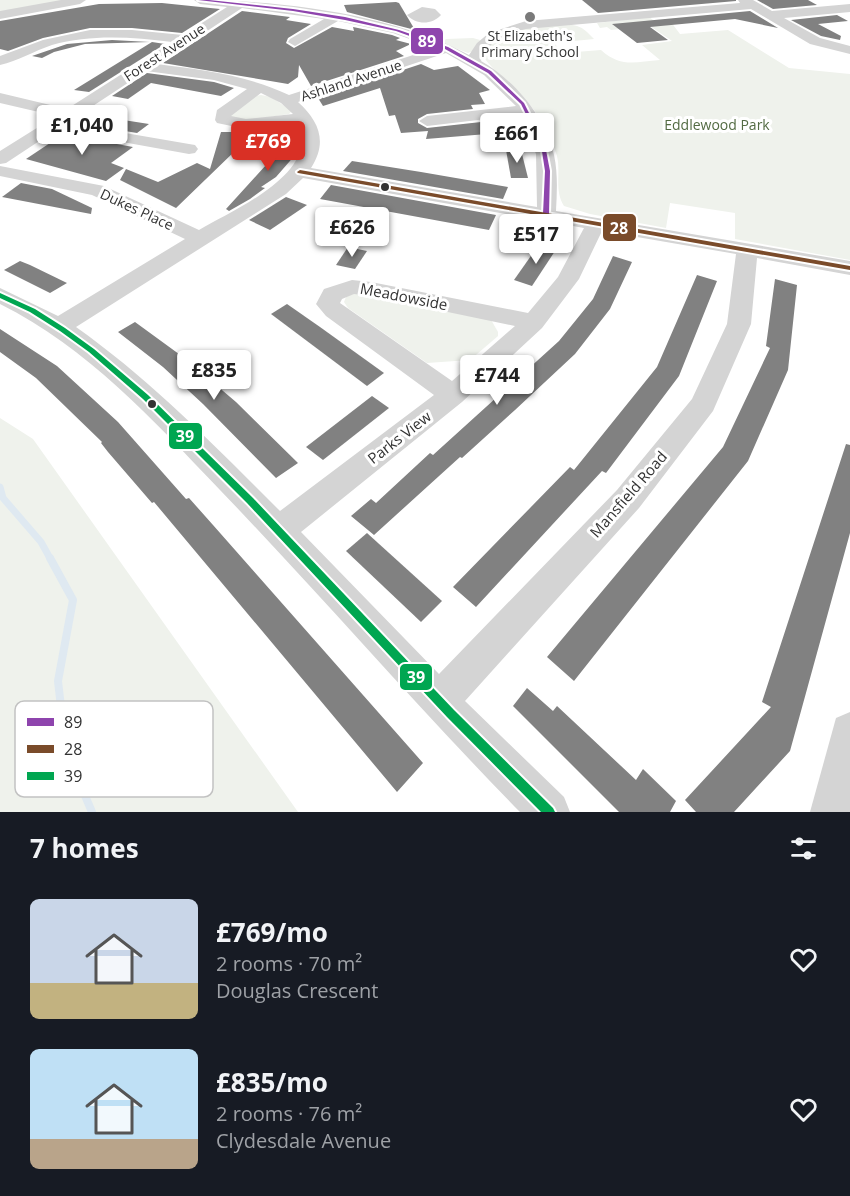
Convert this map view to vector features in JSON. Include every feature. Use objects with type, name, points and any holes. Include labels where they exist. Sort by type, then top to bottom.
[{"type":"street","points":[[0,15],[80,0]]},
{"type":"street","points":[[200,0],[238,5],[333,10]]},
{"type":"street","points":[[300,0],[419,38],[449,43],[504,84],[526,110],[543,144],[548,171],[546,213]]},
{"type":"street","points":[[473,36],[492,34],[526,25],[749,3],[815,41],[850,50]]},
{"type":"street","name":"Forest Avenue","points":[[0,159],[238,5]]},
{"type":"street","points":[[625,5],[639,15]]},
{"type":"street","points":[[771,15],[850,8]]},
{"type":"street","points":[[295,42],[333,10]]},
{"type":"street","points":[[0,61],[32,46],[82,34],[122,32],[183,39]]},
{"type":"street","points":[[474,62],[476,53],[492,34]]},
{"type":"street","name":"Ashland Avenue","points":[[289,100],[449,43]]},
{"type":"street","points":[[58,327],[279,190],[300,172],[310,153],[312,138],[306,118],[289,100],[259,87],[144,66]]},
{"type":"street","points":[[259,87],[223,113],[223,120],[236,124],[306,118]]},
{"type":"street","points":[[0,98],[68,114]]},
{"type":"street","points":[[427,121],[526,110]]},
{"type":"street","points":[[53,125],[189,149]]},
{"type":"street","name":"Dukes Place","points":[[0,171],[97,189],[201,239]]},
{"type":"street","points":[[300,172],[546,213],[850,268]]},
{"type":"street","name":"Parks View","points":[[279,530],[453,395],[534,322],[568,279],[596,223]]},
{"type":"street","name":"Mansfield Road","points":[[439,701],[628,499],[703,404],[740,324],[747,249]]},
{"type":"street","name":"Meadowside","points":[[453,395],[334,311],[328,304],[332,294],[352,287],[371,289],[534,322]]},
{"type":"street","points":[[0,295],[58,327],[95,353],[132,384],[279,530],[439,701],[549,812]]},
{"type":"street","points":[[831,812],[850,732]]},
{"type":"green space","points":[[0,0],[72,0],[0,14]]},
{"type":"green space","name":"Eddlewood Park","points":[[649,17],[657,23],[671,22],[680,34],[728,30],[789,68],[850,74],[850,260],[735,239],[735,213],[670,203],[666,228],[590,214],[564,206],[558,188],[557,156],[544,126],[529,104],[483,55],[493,41],[505,34],[560,24],[582,28],[594,39],[554,43],[563,53],[601,50],[622,62],[660,60],[642,45],[672,41],[650,26],[611,30],[607,27],[600,28],[597,23]]},
{"type":"green space","points":[[446,39],[480,40],[473,51],[468,53],[442,43]]},
{"type":"green space","points":[[255,96],[271,97],[292,111],[289,114],[239,122],[228,116]]},
{"type":"green space","points":[[357,292],[490,318],[498,336],[470,360],[427,363],[348,308],[344,302],[346,297]]},
{"type":"green space","points":[[0,418],[33,439],[298,812],[0,812]]},
{"type":"building","points":[[582,0],[736,0],[736,1],[598,13]]},
{"type":"building","points":[[757,0],[808,0],[817,5],[773,9]]},
{"type":"building","points":[[162,3],[220,9],[182,33],[132,28],[90,28],[43,38],[8,51],[0,49],[0,21],[99,4]]},
{"type":"building","points":[[399,3],[415,30],[347,12],[344,5]]},
{"type":"building","points":[[242,11],[290,17],[286,20],[311,24],[288,38],[286,43],[294,48],[332,27],[354,31],[353,27],[392,35],[400,38],[396,40],[411,44],[396,51],[404,56],[311,86],[299,65],[298,77],[288,84],[163,63]]},
{"type":"building","points":[[750,11],[778,28],[735,19],[650,27],[668,40],[637,43],[612,24]]},
{"type":"building","points":[[837,15],[848,21],[818,24],[841,36],[840,40],[821,36],[791,20]]},
{"type":"building","points":[[112,40],[150,42],[85,44],[54,52],[42,58],[32,56],[67,44]]},
{"type":"building","points":[[152,42],[165,44],[89,92],[74,90]]},
{"type":"building","points":[[421,64],[434,70],[458,66],[490,90],[479,93],[485,104],[471,105],[473,109],[427,114],[418,119],[418,123],[427,128],[481,122],[487,134],[426,139],[428,131],[401,133],[395,115],[389,116],[380,88],[323,106],[318,98]]},
{"type":"building","points":[[147,73],[214,82],[234,88],[221,96],[151,83],[128,99],[112,96]]},
{"type":"building","points":[[106,117],[149,124],[137,133],[95,126]]},
{"type":"building","points":[[221,132],[240,132],[236,150],[176,208],[120,180],[126,169],[158,182],[197,163],[210,169]]},
{"type":"building","points":[[295,133],[299,142],[296,154],[276,177],[261,187],[265,188],[250,199],[229,211],[226,209]]},
{"type":"building","points":[[62,135],[133,147],[111,163],[124,168],[106,181],[26,159]]},
{"type":"building","points":[[506,150],[521,150],[528,178],[511,178]]},
{"type":"building","points":[[352,161],[508,187],[503,199],[343,171]]},
{"type":"building","points":[[21,183],[52,189],[92,208],[91,214],[2,197]]},
{"type":"building","points":[[331,185],[496,215],[489,230],[320,199]]},
{"type":"building","points":[[286,197],[307,205],[270,230],[249,220]]},
{"type":"building","points":[[540,243],[557,248],[532,286],[514,280]]},
{"type":"building","points":[[348,247],[367,251],[355,269],[336,265]]},
{"type":"building","points":[[613,256],[632,262],[610,309],[575,354],[374,535],[351,516],[371,499],[376,503],[430,453],[433,455],[559,341],[593,299]]},
{"type":"building","points":[[20,261],[67,283],[50,293],[4,270]]},
{"type":"building","points":[[697,275],[717,281],[679,376],[606,473],[602,471],[476,607],[453,587],[570,467],[574,470],[657,367]]},
{"type":"building","points":[[775,279],[797,285],[788,370],[748,461],[574,681],[547,657],[723,447],[770,348],[766,346]]},
{"type":"building","points":[[287,304],[384,373],[367,386],[271,314]]},
{"type":"building","points":[[135,322],[183,357],[236,402],[298,463],[276,478],[163,367],[118,332]]},
{"type":"building","points":[[0,329],[57,366],[118,422],[186,499],[189,498],[423,763],[397,792],[154,502],[152,503],[108,452],[102,442],[36,378],[0,352]]},
{"type":"building","points":[[372,396],[389,408],[323,460],[306,447]]},
{"type":"building","points":[[846,444],[850,445],[850,533],[790,751],[734,812],[696,812],[685,800],[771,707],[762,702]]},
{"type":"building","points":[[367,533],[442,601],[421,622],[346,551]]},
{"type":"building","points":[[527,688],[553,711],[557,706],[636,780],[643,769],[676,801],[670,812],[619,812],[513,706]]},
{"type":"waterway","points":[[0,487],[3,498],[41,542],[51,560]]},
{"type":"waterway","points":[[50,558],[73,600],[58,681],[60,701]]},
{"type":"waterway","points":[[86,797],[92,812]]},
{"type":"transit line","name":"89","points":[[200,0],[345,18],[397,31],[447,48],[489,72],[522,104],[543,145],[547,171],[546,214]]},
{"type":"transit line","name":"28","points":[[300,172],[850,268]]},
{"type":"transit line","name":"39","points":[[0,295],[63,329],[92,350],[146,397],[250,501],[451,713],[549,812]]},
{"type":"place","name":"St Elizabeth's Primary School","points":[[530,17]]}]
